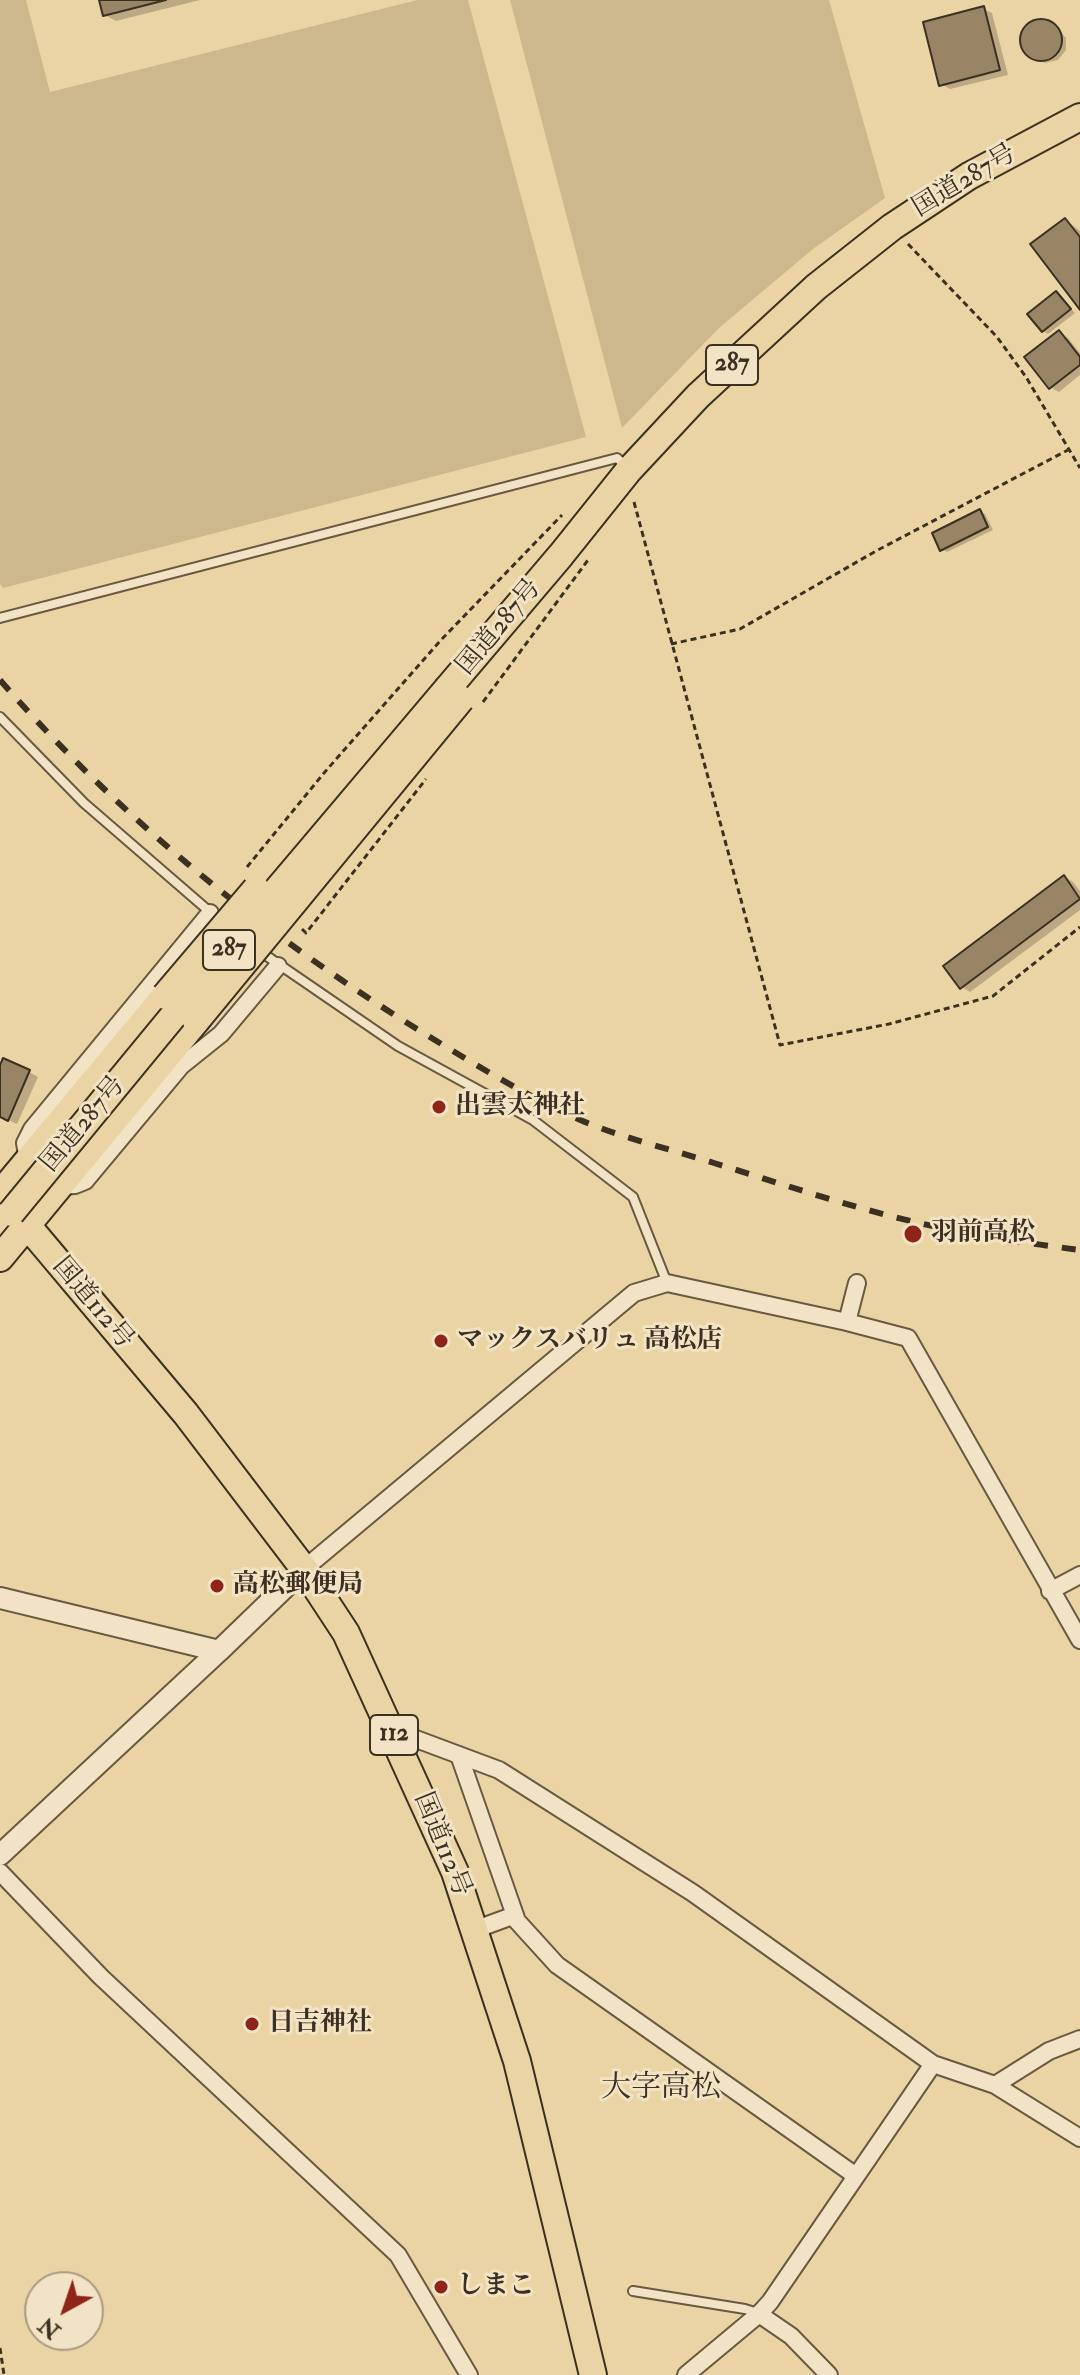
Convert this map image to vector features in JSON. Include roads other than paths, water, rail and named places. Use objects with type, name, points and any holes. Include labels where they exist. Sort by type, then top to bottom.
[{"type":"highway","name":"国道287号","points":[[13,1226],[272,896],[449,689],[629,470],[698,396],[816,287],[892,227],[969,176],[1080,117]]},
{"type":"highway","name":"287","points":[[0,1194],[374,748],[449,689]]},
{"type":"highway","name":"287","points":[[0,1258],[13,1226],[60,1186],[196,1021],[449,689]]},
{"type":"highway","name":"国道112号","points":[[0,1194],[13,1226],[186,1414],[304,1569],[346,1633],[455,1872],[517,2061],[593,2375]]},
{"type":"street","points":[[28,1160],[25,1143],[32,1129],[210,913]]},
{"type":"street","points":[[60,1186],[85,1181],[181,1066],[221,1034],[278,966]]},
{"type":"street","points":[[0,1855],[304,1569],[634,1293],[667,1283],[908,1338],[1080,1640]]},
{"type":"street","points":[[847,1322],[857,1283]]},
{"type":"street","points":[[1050,1591],[1080,1575]]},
{"type":"street","points":[[0,1598],[219,1651]]},
{"type":"street","points":[[392,1730],[499,1770],[693,1893],[933,2064],[995,2085],[1080,2138]]},
{"type":"street","points":[[459,1755],[517,1921],[557,1965],[856,2176]]},
{"type":"street","points":[[0,1872],[101,1977],[398,2255],[469,2375]]},
{"type":"street","points":[[474,1930],[515,1915]]},
{"type":"street","points":[[995,2085],[1049,2051],[1080,2039]]},
{"type":"street","points":[[686,2375],[764,2309],[933,2064]]},
{"type":"street","points":[[764,2309],[829,2375]]},
{"type":"lane","points":[[0,618],[617,458],[629,470]]},
{"type":"lane","points":[[0,717],[84,803],[210,913],[278,966],[398,1046],[533,1120],[633,1197],[667,1283]]},
{"type":"lane","points":[[633,2291],[745,2309],[764,2309]]},
{"type":"railway","points":[[0,680],[46,731],[144,826],[249,913],[360,992],[456,1053],[535,1098],[609,1131],[867,1210],[959,1231],[1080,1250]]},
{"type":"place","name":"出雲太神社","points":[[439,1107]]},
{"type":"place","name":"羽前高松","points":[[913,1234]]},
{"type":"place","name":"マックスバリュ 高松店","points":[[441,1341]]},
{"type":"place","name":"高松郵便局","points":[[217,1586]]},
{"type":"place","name":"日吉神社","points":[[252,2024]]},
{"type":"place","name":"しまこ","points":[[441,2287]]},
{"type":"district","name":"大字高松","points":[[661,2090]]}]
